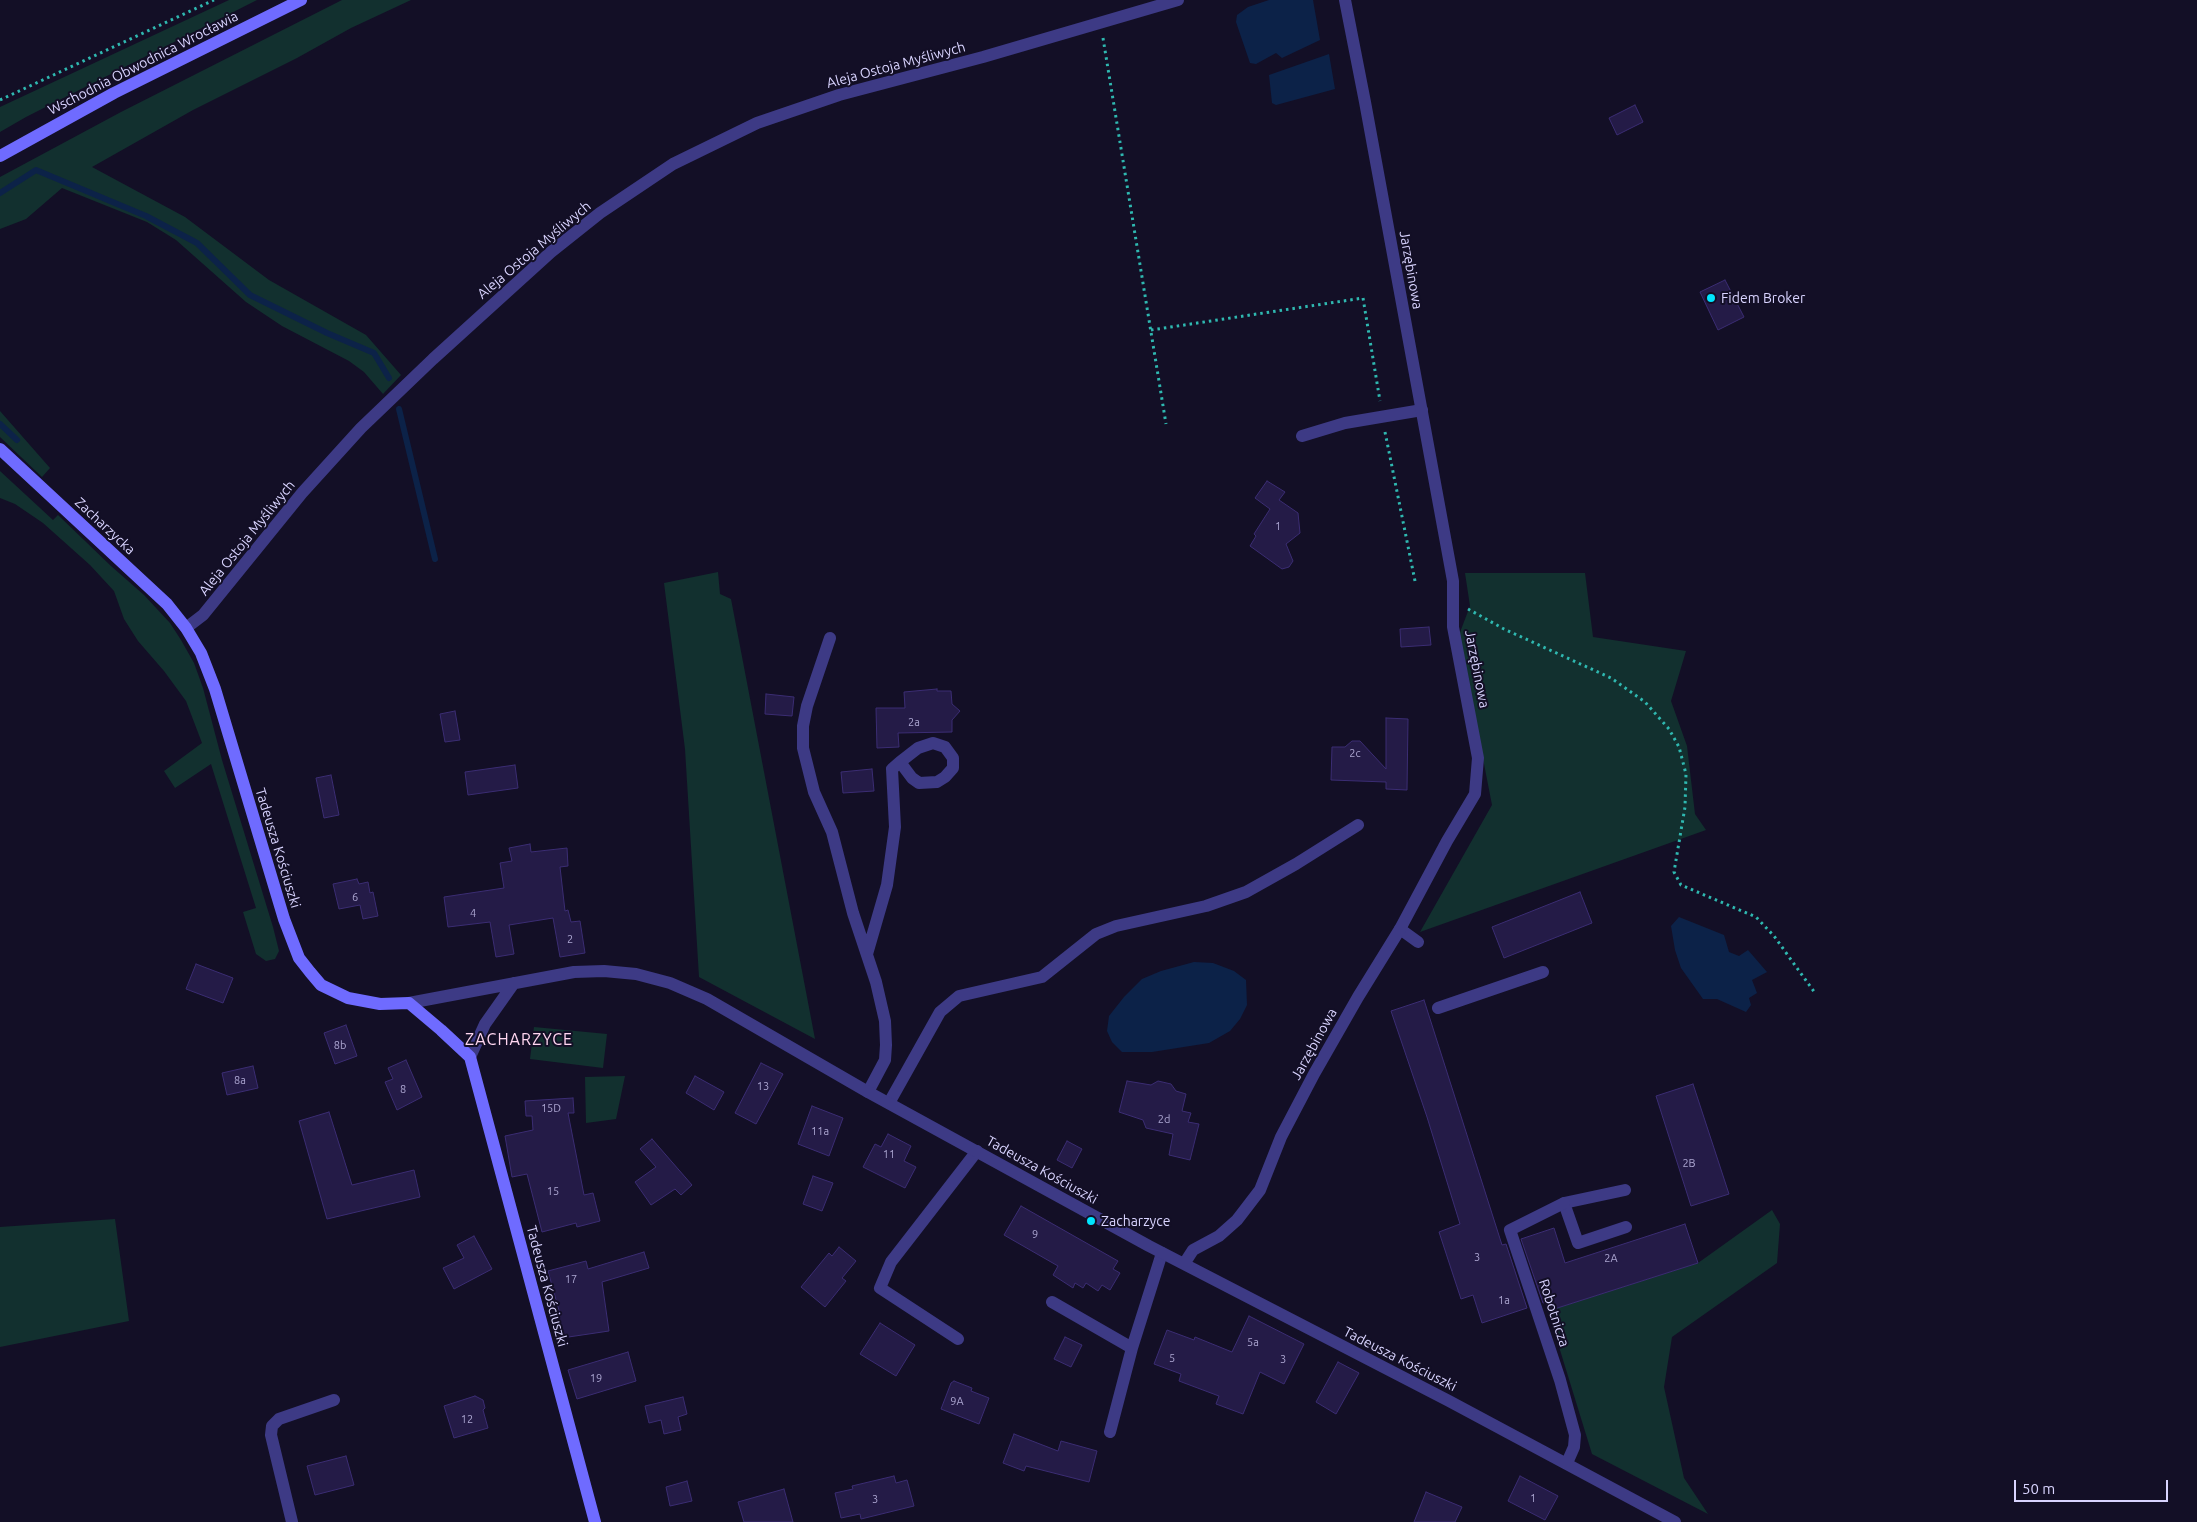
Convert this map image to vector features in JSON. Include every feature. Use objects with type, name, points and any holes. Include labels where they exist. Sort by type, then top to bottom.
[{"type":"street","name":"Wschodnia Obwodnica Wrocławia","points":[[0,156],[114,93],[301,0]]},
{"type":"street","name":"Aleja Ostoja Myśliwych","points":[[186,628],[203,615],[302,493],[361,428],[414,377],[551,252],[600,213],[665,170],[756,123],[839,95],[983,57],[1178,0]]},
{"type":"street","name":"Jarzębinowa","points":[[1184,1264],[1193,1250],[1219,1236],[1237,1220],[1260,1190],[1280,1137],[1358,997],[1400,930],[1446,841],[1475,794],[1478,758],[1453,627],[1453,581],[1345,0]]},
{"type":"street","points":[[1302,436],[1345,422],[1422,410]]},
{"type":"street","name":"Zacharzycka","points":[[0,449],[166,604],[186,628]]},
{"type":"street","name":"Tadeusza Kościuszki","points":[[186,628],[201,653],[215,689],[284,919],[299,958],[321,985],[348,998],[380,1004],[409,1003],[574,972],[604,971],[636,974],[670,984],[707,999],[868,1092],[1162,1253],[1675,1522]]},
{"type":"street","points":[[830,638],[807,706],[803,726],[803,748],[814,792],[832,832],[853,913],[867,954],[885,1022],[885,1060],[868,1092]]},
{"type":"street","points":[[867,954],[887,885],[895,827],[892,769],[900,762]]},
{"type":"street","points":[[889,1103],[940,1012],[959,996],[1042,977],[1096,934],[1116,926],[1206,906],[1246,892],[1296,864],[1358,825]]},
{"type":"street","points":[[1400,930],[1418,942]]},
{"type":"street","points":[[1438,1008],[1543,972]]},
{"type":"street","points":[[409,1003],[470,1058],[485,1024],[514,983]]},
{"type":"street","name":"Tadeusza Kościuszki","points":[[470,1058],[595,1522]]},
{"type":"street","points":[[958,1339],[880,1288],[892,1262],[977,1151]]},
{"type":"street","points":[[1625,1190],[1564,1203],[1578,1243],[1626,1227]]},
{"type":"street","name":"Robotnicza","points":[[1564,1203],[1510,1230],[1560,1380],[1575,1435],[1574,1448],[1566,1464]]},
{"type":"street","points":[[1110,1432],[1132,1348],[1162,1253]]},
{"type":"street","points":[[1052,1302],[1132,1348]]},
{"type":"street","points":[[292,1522],[271,1435],[272,1426],[279,1418],[334,1400]]},
{"type":"path","points":[[0,100],[214,0]]},
{"type":"path","points":[[1101,23],[1166,424]]},
{"type":"path","points":[[1151,330],[1363,298],[1382,416],[1415,581]]},
{"type":"path","points":[[1452,600],[1504,630],[1611,678],[1645,702],[1669,729],[1679,747],[1686,774],[1685,807],[1674,872],[1681,885],[1756,917],[1774,936],[1815,993]]},
{"type":"green space","points":[[229,0],[257,0],[0,132],[0,107]]},
{"type":"green space","points":[[342,0],[411,0],[351,28],[297,58],[193,110],[92,167],[185,217],[269,280],[366,335],[401,375],[383,394],[364,372],[349,361],[282,326],[246,302],[176,240],[147,222],[62,188],[26,219],[0,229],[0,177],[121,112]]},
{"type":"green space","points":[[0,411],[50,468],[42,477],[0,437]]},
{"type":"green space","points":[[0,471],[53,520],[58,515],[144,595],[170,623],[194,663],[273,927],[279,951],[275,959],[266,961],[256,954],[243,912],[256,908],[211,764],[175,788],[164,771],[202,743],[186,701],[164,671],[138,641],[124,619],[114,591],[90,565],[43,523],[15,504],[0,498]]},
{"type":"green space","points":[[718,572],[720,594],[731,599],[815,1039],[699,977],[685,749],[664,583]]},
{"type":"green space","points":[[1465,573],[1585,573],[1593,637],[1686,651],[1671,701],[1687,746],[1695,814],[1706,830],[1420,932],[1492,805],[1459,635],[1470,606]]},
{"type":"green space","points":[[534,1027],[607,1034],[603,1068],[530,1059]]},
{"type":"green space","points":[[625,1076],[616,1119],[586,1123],[585,1077]]},
{"type":"green space","points":[[1772,1210],[1780,1224],[1777,1263],[1672,1337],[1664,1387],[1684,1478],[1708,1514],[1592,1454],[1548,1311],[1698,1263]]},
{"type":"green space","points":[[115,1219],[129,1321],[0,1347],[0,1227]]},
{"type":"water","points":[[1269,0],[1313,0],[1320,40],[1282,58],[1276,53],[1256,64],[1250,63],[1236,22],[1237,15],[1248,7]]},
{"type":"water","points":[[1329,54],[1335,89],[1276,105],[1272,103],[1269,75]]},
{"type":"water","points":[[1679,917],[1724,935],[1729,952],[1739,956],[1748,950],[1767,972],[1752,980],[1757,993],[1749,998],[1751,1005],[1746,1012],[1717,999],[1703,999],[1681,968],[1675,950],[1671,926]]},
{"type":"water","points":[[1194,962],[1213,963],[1234,971],[1246,980],[1247,1005],[1240,1019],[1230,1031],[1209,1043],[1152,1052],[1122,1052],[1112,1042],[1107,1031],[1109,1016],[1124,997],[1142,979],[1161,971]]},
{"type":"building","points":[[1635,105],[1643,122],[1617,135],[1609,118]]},
{"type":"building","points":[[1725,280],[1744,317],[1718,330],[1700,292]]},
{"type":"building","points":[[1267,481],[1285,492],[1279,500],[1298,513],[1300,533],[1286,544],[1293,561],[1289,567],[1282,569],[1250,546],[1256,536],[1254,534],[1270,509],[1255,498]]},
{"type":"building","points":[[1429,627],[1431,645],[1401,647],[1400,629]]},
{"type":"building","points":[[937,689],[937,691],[951,691],[952,704],[960,711],[952,720],[952,732],[898,733],[899,747],[877,748],[876,708],[905,708],[904,692]]},
{"type":"building","points":[[766,694],[794,697],[792,716],[765,714]]},
{"type":"building","points":[[455,711],[460,740],[445,742],[440,714]]},
{"type":"building","points":[[1386,718],[1408,719],[1407,790],[1386,789],[1386,782],[1331,780],[1332,747],[1345,747],[1352,741],[1360,741],[1386,769]]},
{"type":"building","points":[[515,765],[518,788],[468,795],[465,772]]},
{"type":"building","points":[[872,769],[874,791],[843,793],[841,772]]},
{"type":"building","points":[[331,775],[339,815],[324,818],[316,778]]},
{"type":"building","points":[[530,844],[531,852],[567,848],[568,866],[560,867],[565,911],[568,910],[571,922],[580,921],[585,953],[560,957],[553,918],[509,925],[514,954],[496,957],[490,922],[448,927],[444,897],[504,888],[500,863],[512,861],[509,848]]},
{"type":"building","points":[[357,879],[359,884],[368,882],[370,893],[373,892],[378,916],[363,919],[360,905],[339,909],[333,884]]},
{"type":"building","points":[[1580,892],[1592,923],[1504,958],[1492,927]]},
{"type":"building","points":[[196,964],[233,978],[223,1003],[186,989]]},
{"type":"building","points":[[1424,1000],[1502,1245],[1506,1244],[1527,1308],[1482,1323],[1473,1295],[1461,1299],[1439,1232],[1460,1224],[1427,1117],[1391,1011]]},
{"type":"building","points":[[346,1025],[357,1056],[335,1064],[324,1033]]},
{"type":"building","points":[[406,1060],[422,1097],[397,1110],[385,1082],[393,1079],[388,1068]]},
{"type":"building","points":[[761,1063],[783,1074],[756,1124],[735,1113]]},
{"type":"building","points":[[253,1066],[258,1088],[227,1095],[222,1073]]},
{"type":"building","points":[[695,1076],[724,1092],[714,1110],[686,1093]]},
{"type":"building","points":[[1127,1081],[1151,1085],[1158,1081],[1171,1084],[1176,1091],[1186,1094],[1182,1111],[1191,1113],[1188,1122],[1199,1124],[1190,1160],[1169,1155],[1173,1134],[1146,1128],[1143,1120],[1119,1112]]},
{"type":"building","points":[[1693,1084],[1729,1194],[1691,1206],[1656,1096]]},
{"type":"building","points":[[573,1098],[574,1113],[568,1113],[584,1195],[593,1193],[600,1221],[577,1227],[576,1223],[542,1232],[527,1174],[512,1177],[505,1136],[533,1130],[532,1116],[526,1116],[525,1101]]},
{"type":"building","points":[[812,1106],[843,1118],[829,1156],[798,1144]]},
{"type":"building","points":[[329,1112],[352,1185],[414,1170],[420,1197],[327,1219],[299,1121]]},
{"type":"building","points":[[888,1134],[911,1146],[904,1161],[916,1167],[905,1188],[863,1167],[875,1144],[881,1147]]},
{"type":"building","points":[[652,1139],[692,1185],[681,1195],[675,1189],[651,1205],[635,1182],[656,1167],[640,1149]]},
{"type":"building","points":[[1067,1141],[1082,1149],[1072,1168],[1057,1160]]},
{"type":"building","points":[[813,1176],[833,1183],[822,1211],[803,1204]]},
{"type":"building","points":[[1021,1206],[1118,1261],[1113,1269],[1120,1273],[1110,1290],[1102,1285],[1098,1291],[1086,1283],[1083,1288],[1075,1283],[1073,1288],[1053,1275],[1058,1266],[1004,1235]]},
{"type":"building","points":[[1685,1224],[1698,1263],[1548,1311],[1546,1302],[1543,1303],[1521,1239],[1554,1228],[1565,1263]]},
{"type":"building","points":[[474,1236],[492,1269],[454,1289],[443,1268],[464,1258],[457,1245]]},
{"type":"building","points":[[839,1247],[856,1261],[842,1278],[846,1281],[825,1307],[801,1287],[829,1253],[832,1256]]},
{"type":"building","points":[[644,1252],[649,1268],[602,1282],[609,1331],[555,1339],[552,1315],[560,1314],[548,1271],[586,1261],[588,1269]]},
{"type":"building","points":[[1249,1316],[1304,1344],[1284,1384],[1260,1372],[1243,1414],[1216,1404],[1219,1396],[1179,1381],[1181,1374],[1154,1364],[1167,1330],[1194,1340],[1195,1337],[1232,1352]]},
{"type":"building","points":[[880,1323],[915,1345],[896,1376],[860,1354]]},
{"type":"building","points":[[1065,1337],[1082,1345],[1071,1367],[1054,1359]]},
{"type":"building","points":[[628,1352],[636,1381],[577,1399],[568,1370]]},
{"type":"building","points":[[1338,1362],[1359,1373],[1336,1414],[1316,1402]]},
{"type":"building","points":[[954,1381],[972,1388],[971,1391],[989,1398],[979,1424],[941,1409],[951,1383]]},
{"type":"building","points":[[475,1396],[483,1400],[485,1408],[483,1410],[488,1428],[454,1438],[444,1406]]},
{"type":"building","points":[[683,1397],[687,1414],[678,1417],[681,1430],[664,1434],[661,1420],[649,1423],[645,1406]]},
{"type":"building","points":[[1014,1434],[1058,1451],[1061,1441],[1097,1451],[1089,1482],[1026,1466],[1024,1471],[1003,1463]]},
{"type":"building","points":[[346,1456],[354,1485],[315,1495],[307,1466]]},
{"type":"building","points":[[894,1476],[896,1483],[907,1480],[914,1506],[861,1519],[860,1514],[841,1518],[835,1493],[853,1489],[852,1486]]},
{"type":"building","points":[[1520,1476],[1558,1496],[1545,1520],[1508,1501]]},
{"type":"building","points":[[687,1481],[692,1501],[670,1506],[666,1487]]},
{"type":"building","points":[[784,1489],[793,1522],[744,1522],[738,1502]]},
{"type":"building","points":[[1426,1492],[1462,1507],[1455,1522],[1414,1522]]},
{"type":"waterway","points":[[0,193],[36,170],[146,216],[197,243],[250,295],[327,333],[374,353],[389,378]]},
{"type":"waterway","points":[[399,409],[435,559]]},
{"type":"waterway","points":[[0,424],[17,440]]},
{"type":"place","name":"Fidem Broker","points":[[1711,298]]},
{"type":"place","name":"Zacharzyce","points":[[1091,1221]]},
{"type":"district","name":"ZACHARZYCE","points":[[519,1040]]}]
